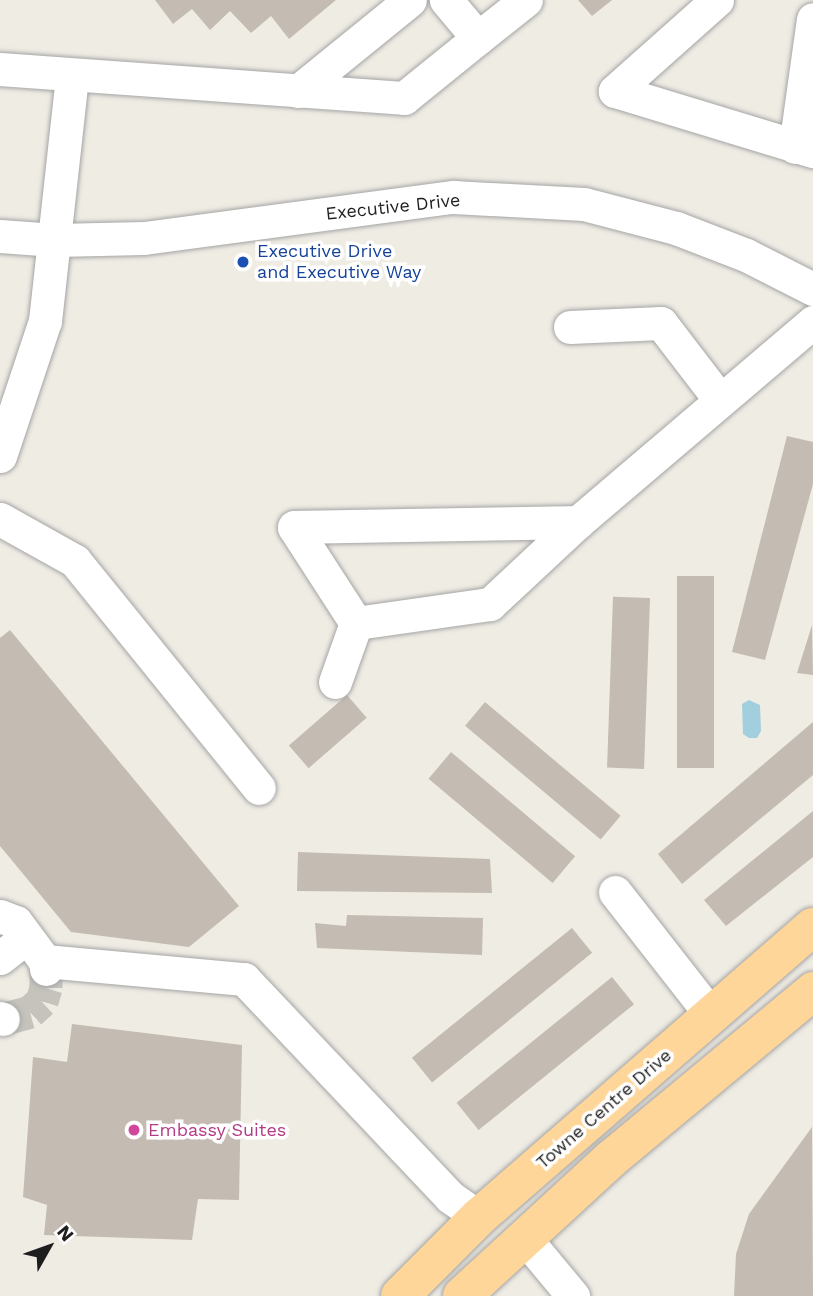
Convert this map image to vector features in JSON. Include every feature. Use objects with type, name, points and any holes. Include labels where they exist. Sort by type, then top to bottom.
[{"type":"main road","name":"Towne Centre Drive","points":[[400,1296],[479,1217],[813,927]]},
{"type":"main road","points":[[462,1296],[611,1159],[810,1001]]},
{"type":"street","points":[[298,91],[410,0]]},
{"type":"street","points":[[446,0],[478,38]]},
{"type":"street","points":[[0,69],[404,98],[526,0]]},
{"type":"street","points":[[716,0],[615,91],[804,149],[813,19]]},
{"type":"street","points":[[0,456],[45,321],[72,75]]},
{"type":"street","name":"Executive Drive","points":[[0,236],[55,240],[144,238],[453,197],[584,204],[676,228],[746,255],[812,287]]},
{"type":"street","points":[[356,624],[490,604],[578,522],[813,322]]},
{"type":"street","points":[[570,327],[661,323],[720,400]]},
{"type":"street","points":[[0,519],[75,561],[259,788]]},
{"type":"street","points":[[356,624],[294,527],[578,522]]},
{"type":"street","points":[[335,682],[356,624]]},
{"type":"street","points":[[615,892],[711,1015]]},
{"type":"street","points":[[0,916],[16,922],[39,956]]},
{"type":"street","points":[[0,958],[39,956],[244,979],[450,1197],[479,1217]]},
{"type":"street","points":[[771,963],[810,1001]]},
{"type":"street","points":[[524,1237],[573,1296]]},
{"type":"water","points":[[749,700],[760,705],[761,731],[757,738],[749,738],[743,734],[742,704]]},
{"type":"building","points":[[155,0],[336,0],[289,39],[271,16],[251,33],[230,11],[210,30],[192,9],[173,24]]},
{"type":"building","points":[[578,0],[612,0],[592,16]]},
{"type":"building","points":[[787,436],[813,442],[813,484],[765,660],[732,652]]},
{"type":"building","points":[[677,576],[714,576],[714,768],[677,768]]},
{"type":"building","points":[[613,597],[650,598],[644,769],[607,768]]},
{"type":"building","points":[[812,625],[813,675],[797,673]]},
{"type":"building","points":[[10,630],[239,906],[189,947],[71,932],[0,846],[0,638]]},
{"type":"building","points":[[347,695],[367,718],[309,768],[289,746]]},
{"type":"building","points":[[485,702],[621,816],[601,840],[465,726]]},
{"type":"building","points":[[813,722],[813,775],[682,884],[658,854]]},
{"type":"building","points":[[451,752],[575,856],[553,883],[429,779]]},
{"type":"building","points":[[813,811],[813,857],[726,926],[704,900]]},
{"type":"building","points":[[298,852],[490,859],[492,893],[297,891]]},
{"type":"building","points":[[347,915],[483,918],[482,955],[317,948],[315,923],[346,926]]},
{"type":"building","points":[[572,928],[592,953],[432,1083],[412,1058]]},
{"type":"building","points":[[612,977],[634,1004],[479,1130],[457,1103]]},
{"type":"building","name":"Embassy Suites","points":[[72,1024],[242,1045],[239,1200],[198,1199],[192,1240],[44,1235],[47,1205],[23,1197],[33,1057],[67,1062]]},
{"type":"building","points":[[812,1127],[813,1296],[734,1296],[736,1254],[749,1214]]},
{"type":"tunnel","points":[[3,1019],[30,1012],[42,1001],[46,988],[46,969]]},
{"type":"place","name":"Executive Drive and Executive Way","points":[[243,262]]},
{"type":"place","name":"Embassy Suites","points":[[134,1130]]}]
